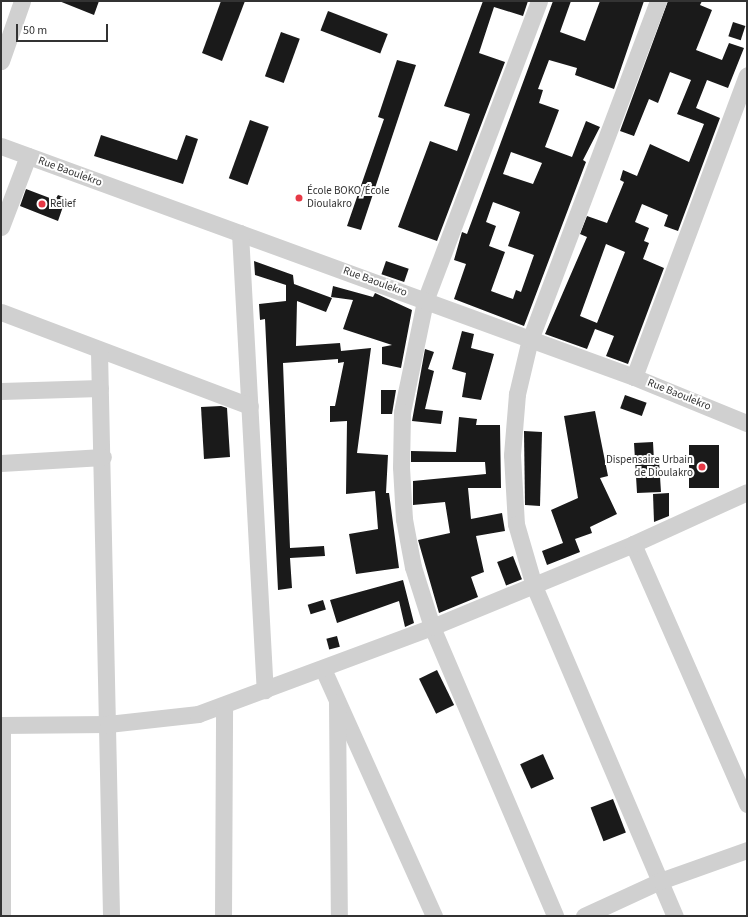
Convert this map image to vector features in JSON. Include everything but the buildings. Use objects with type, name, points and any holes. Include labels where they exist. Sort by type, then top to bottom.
[{"type":"street","points":[[1,62],[22,1]]},
{"type":"street","points":[[539,1],[425,301],[402,412],[401,467],[404,518],[413,567],[432,628],[555,916]]},
{"type":"street","points":[[658,1],[530,339],[517,394],[512,454],[516,524],[534,586],[675,916]]},
{"type":"street","points":[[634,377],[747,75]]},
{"type":"street","name":"Rue Baoulekro","points":[[1,146],[634,377],[747,423]]},
{"type":"street","points":[[1,227],[28,156]]},
{"type":"street","points":[[240,233],[265,690]]},
{"type":"street","points":[[1,312],[99,351],[250,406]]},
{"type":"street","points":[[99,351],[103,457],[111,916]]},
{"type":"street","points":[[1,391],[100,388]]},
{"type":"street","points":[[1,463],[103,457]]},
{"type":"street","points":[[2,916],[1,725],[108,724],[198,714],[432,628],[633,544],[747,492]]},
{"type":"street","points":[[633,544],[747,804]]},
{"type":"street","points":[[323,669],[337,696],[434,916]]},
{"type":"street","points":[[337,696],[339,916]]},
{"type":"street","points":[[223,916],[224,705]]},
{"type":"street","points":[[584,916],[660,881],[747,850]]},
{"type":"place","name":"École BOKO/École Dioulakro","points":[[299,198]]},
{"type":"place","name":"Relief","points":[[42,204]]},
{"type":"place","name":"Dispensaire Urbain de Dioulakro","points":[[702,467]]}]
